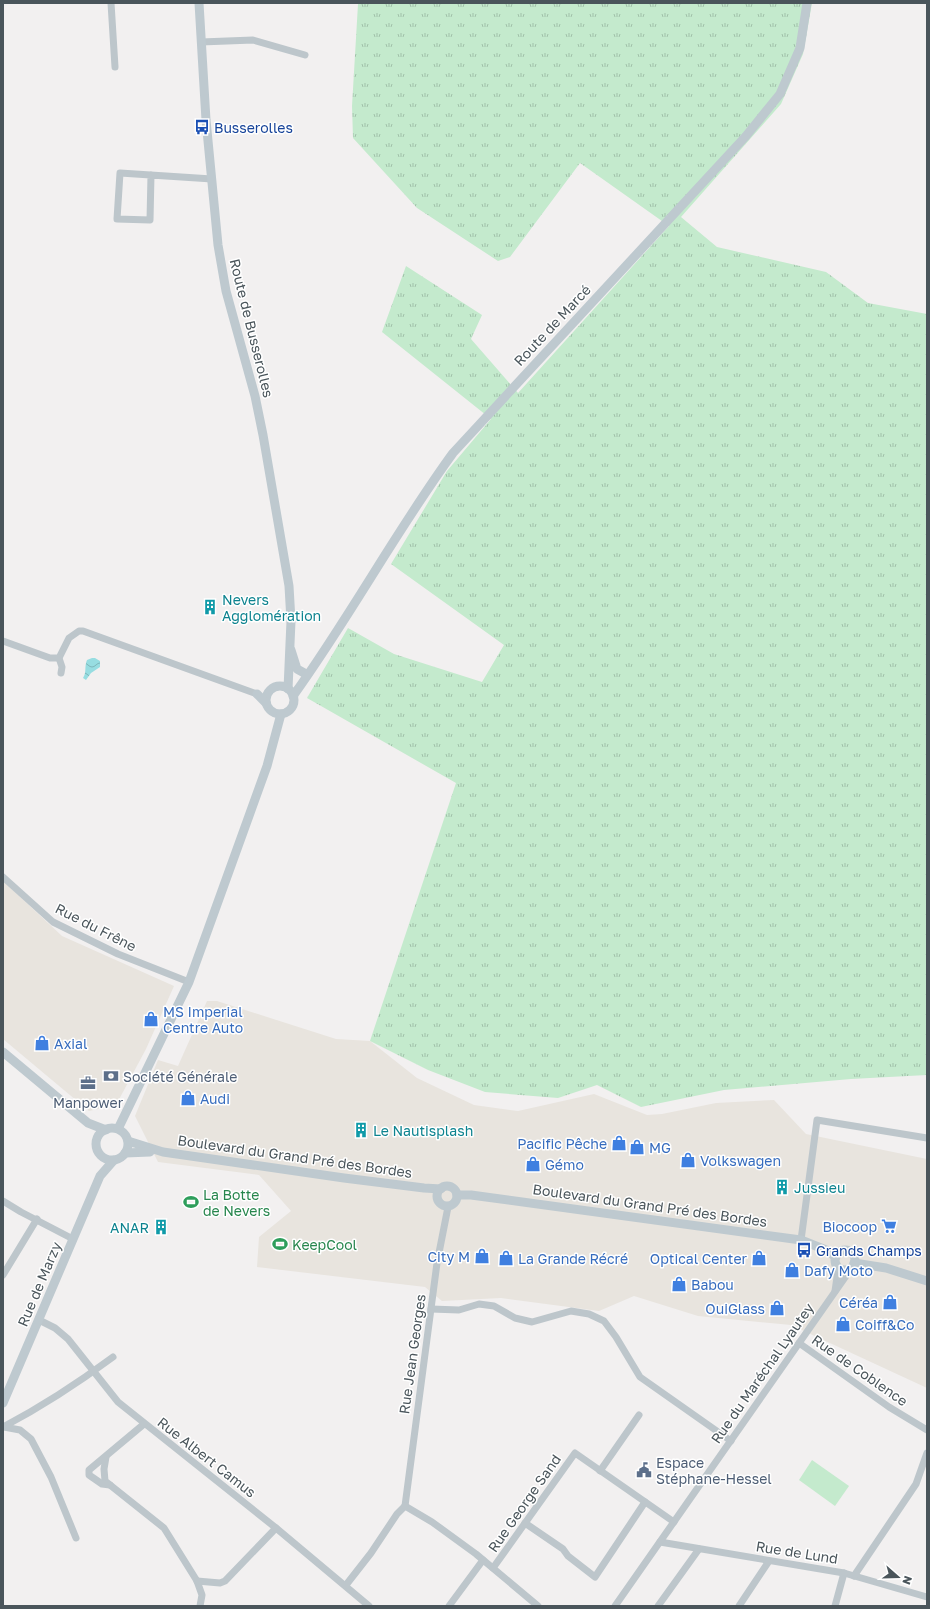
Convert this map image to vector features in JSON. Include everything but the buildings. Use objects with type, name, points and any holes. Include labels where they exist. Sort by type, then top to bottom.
[{"type":"main road","name":"Route de Busserolles","points":[[199,3],[206,120],[218,245],[226,291],[262,427],[289,586],[291,621],[287,690]]},
{"type":"main road","name":"Route de Marcé","points":[[287,690],[309,673],[427,489],[453,453],[746,136],[780,94],[800,48],[807,3]]},
{"type":"main road","points":[[290,643],[296,666],[300,671],[309,673]]},
{"type":"main road","points":[[257,694],[269,692],[275,687],[287,690],[294,700],[292,708],[281,714],[271,711]]},
{"type":"main road","points":[[266,703],[269,692]]},
{"type":"main road","points":[[257,694],[266,703],[271,711],[271,748]]},
{"type":"main road","points":[[118,1129],[188,982],[260,785],[281,714]]},
{"type":"main road","points":[[3,1052],[88,1123],[106,1130]]},
{"type":"main road","points":[[88,1123],[97,1141],[98,1151],[101,1155],[109,1160],[114,1160],[126,1153],[128,1141],[118,1129],[101,1132],[97,1141]]},
{"type":"main road","name":"Boulevard du Grand Pré des Bordes","points":[[128,1141],[163,1152],[440,1189]]},
{"type":"main road","name":"Boulevard du Grand Pré des Bordes","points":[[126,1153],[163,1152]]},
{"type":"main road","name":"Rue de Marzy","points":[[100,1176],[101,1155]]},
{"type":"main road","name":"Rue de Marzy","points":[[3,1403],[100,1176],[114,1160]]},
{"type":"main road","points":[[446,1186],[452,1188],[457,1195],[456,1202],[448,1207],[442,1205],[438,1200],[440,1189],[446,1186]]},
{"type":"main road","name":"Boulevard du Grand Pré des Bordes","points":[[424,1188],[438,1200]]},
{"type":"main road","name":"Boulevard du Grand Pré des Bordes","points":[[457,1195],[471,1195],[801,1240],[826,1250],[836,1260]]},
{"type":"main road","points":[[854,1264],[852,1254],[846,1251],[840,1252],[836,1260],[839,1269],[845,1270],[854,1264],[886,1268],[927,1281]]},
{"type":"street","points":[[111,3],[115,67]]},
{"type":"street","points":[[201,42],[253,40],[305,55]]},
{"type":"street","points":[[152,175],[150,220],[117,218],[120,173],[152,175],[212,179]]},
{"type":"street","points":[[61,674],[62,667],[59,658],[69,638],[79,630],[257,694]]},
{"type":"street","points":[[3,641],[50,658],[59,658]]},
{"type":"street","name":"Rue du Frêne","points":[[3,877],[52,922],[118,954],[188,982]]},
{"type":"street","points":[[801,1240],[817,1120],[927,1138]]},
{"type":"street","points":[[3,1201],[73,1239]]},
{"type":"street","name":"Rue Jean Georges","points":[[405,1506],[431,1309],[448,1207]]},
{"type":"street","points":[[3,1275],[5,1265],[37,1219]]},
{"type":"street","name":"Rue du Maréchal Lyautey","points":[[834,1293],[837,1277],[836,1260]]},
{"type":"street","name":"Rue du Maréchal Lyautey","points":[[616,1606],[854,1264]]},
{"type":"street","points":[[431,1309],[459,1310],[479,1304],[494,1306],[515,1318],[532,1322],[571,1311],[589,1314],[604,1322],[616,1337],[640,1377],[731,1441]]},
{"type":"street","name":"Rue Albert Camus","points":[[39,1320],[55,1328],[68,1339],[118,1402],[276,1528],[346,1585],[369,1606]]},
{"type":"street","name":"Rue de Coblence","points":[[800,1343],[889,1407],[927,1430]]},
{"type":"street","points":[[3,1427],[18,1420],[93,1371],[113,1356]]},
{"type":"street","points":[[600,1471],[639,1415]]},
{"type":"street","points":[[18,1420],[20,1430]]},
{"type":"street","points":[[110,1485],[102,1484],[89,1475],[89,1470],[144,1424]]},
{"type":"street","points":[[3,1427],[20,1430],[31,1439],[46,1465],[76,1538]]},
{"type":"street","name":"Rue George Sand","points":[[493,1568],[575,1453],[674,1522]]},
{"type":"street","points":[[854,1576],[916,1484],[927,1453]]},
{"type":"street","points":[[106,1457],[104,1469],[105,1481],[164,1528],[197,1581],[202,1595],[200,1606]]},
{"type":"street","points":[[525,1523],[563,1549],[568,1556],[595,1577],[645,1502]]},
{"type":"street","points":[[346,1585],[371,1553],[397,1514],[405,1506],[432,1522],[483,1560],[538,1606]]},
{"type":"street","points":[[197,1581],[220,1583],[225,1581],[276,1528]]},
{"type":"street","name":"Rue de Lund","points":[[660,1542],[844,1573],[927,1596]]},
{"type":"street","points":[[658,1606],[699,1549]]},
{"type":"street","points":[[452,1605],[483,1560]]},
{"type":"street","points":[[739,1606],[769,1561]]},
{"type":"street","points":[[835,1606],[844,1573]]},
{"type":"shaded area","points":[[3,881],[62,936],[174,986],[146,1049],[116,1105],[89,1111],[3,1039]]},
{"type":"shaded area","points":[[207,1001],[217,1001],[336,1039],[370,1041],[417,1078],[474,1105],[518,1111],[594,1094],[647,1115],[662,1114],[716,1103],[774,1100],[806,1134],[927,1159],[927,1388],[791,1325],[698,1316],[634,1296],[599,1311],[501,1298],[442,1301],[425,1287],[257,1267],[259,1237],[291,1211],[259,1175],[158,1162],[135,1116],[158,1060],[178,1066]]},
{"type":"green space","points":[[812,3],[803,54],[781,104],[681,217],[717,247],[826,272],[868,303],[927,314],[927,1075],[851,1079],[724,1090],[641,1107],[597,1085],[558,1098],[485,1092],[428,1070],[370,1041],[456,783],[307,698],[348,628],[394,654],[482,682],[504,645],[391,564],[447,471],[491,419],[382,332],[406,266],[482,315],[471,339],[518,393],[669,226],[580,163],[510,257],[498,261],[417,208],[353,138],[352,106],[358,4]]},
{"type":"green space","points":[[812,1460],[849,1486],[835,1506],[799,1480]]},
{"type":"water","points":[[92,658],[100,661],[100,667],[91,673],[86,680],[83,678],[86,663],[87,660]]},
{"type":"place","name":"Busserolles","points":[[202,127]]},
{"type":"place","name":"Nevers Agglomération","points":[[210,607]]},
{"type":"place","name":"MS Imperial Centre Auto","points":[[151,1019]]},
{"type":"place","name":"Axial","points":[[42,1043]]},
{"type":"place","name":"Société Générale","points":[[111,1076]]},
{"type":"place","name":"Manpower","points":[[88,1083]]},
{"type":"place","name":"Audi","points":[[188,1098]]},
{"type":"place","name":"Le Nautisplash","points":[[361,1130]]},
{"type":"place","name":"Pacific Pêche","points":[[619,1143]]},
{"type":"place","name":"MG","points":[[637,1147]]},
{"type":"place","name":"Volkswagen","points":[[688,1160]]},
{"type":"place","name":"Gémo","points":[[533,1164]]},
{"type":"place","name":"Jussieu","points":[[782,1187]]},
{"type":"place","name":"La Botte de Nevers","points":[[191,1202]]},
{"type":"place","name":"Biocoop","points":[[889,1226]]},
{"type":"place","name":"ANAR","points":[[161,1227]]},
{"type":"place","name":"KeepCool","points":[[280,1244]]},
{"type":"place","name":"Grands Champs","points":[[804,1250]]},
{"type":"place","name":"City M","points":[[482,1256]]},
{"type":"place","name":"La Grande Récré","points":[[506,1258]]},
{"type":"place","name":"Optical Center","points":[[759,1258]]},
{"type":"place","name":"Dafy Moto","points":[[792,1270]]},
{"type":"place","name":"Babou","points":[[679,1284]]},
{"type":"place","name":"Céréa","points":[[890,1302]]},
{"type":"place","name":"OuiGlass","points":[[777,1308]]},
{"type":"place","name":"Coiff&Co","points":[[843,1324]]},
{"type":"place","name":"Espace Stéphane-Hessel","points":[[644,1470]]}]
